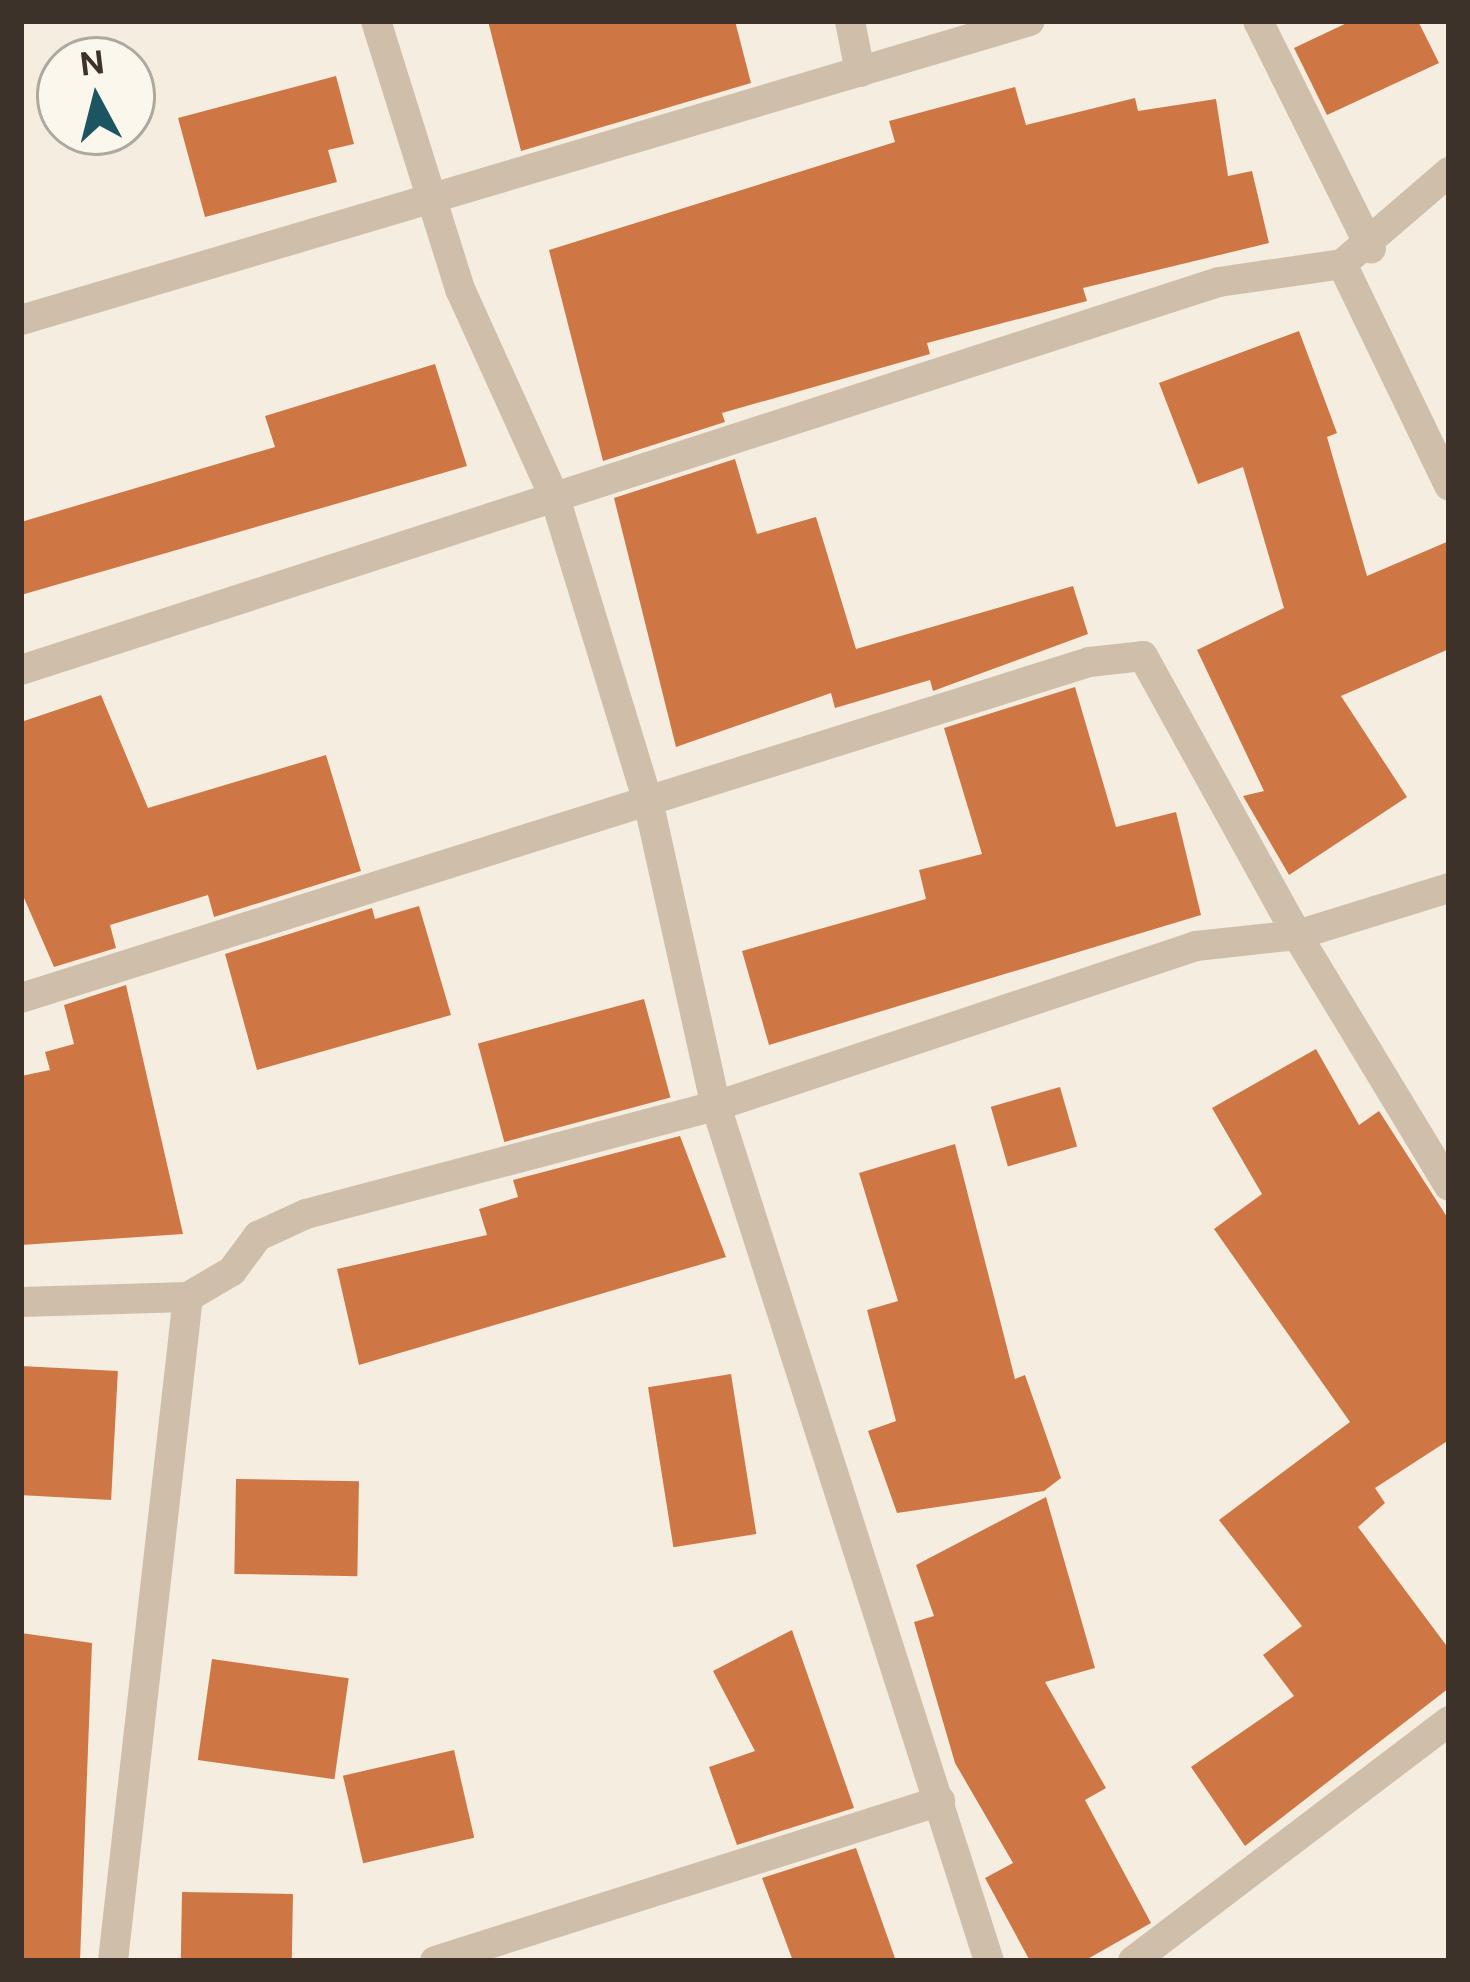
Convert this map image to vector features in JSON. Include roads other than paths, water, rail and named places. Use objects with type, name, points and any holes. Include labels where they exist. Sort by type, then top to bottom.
[{"type":"street","points":[[376,21],[460,289],[556,501],[649,805],[716,1106],[989,1961]]},
{"type":"street","points":[[850,21],[860,72]]},
{"type":"street","points":[[21,320],[1030,21]]},
{"type":"street","points":[[1258,21],[1371,249]]},
{"type":"street","points":[[21,670],[556,501],[1219,282],[1342,264],[1371,249],[1449,172]]},
{"type":"street","points":[[1342,264],[1449,485]]},
{"type":"street","points":[[21,998],[649,805],[1089,662],[1143,656],[1297,935],[1449,1186]]},
{"type":"street","points":[[21,1302],[188,1298],[232,1270],[258,1236],[306,1214],[716,1106],[1175,952],[1297,935],[1449,888]]},
{"type":"street","points":[[112,1961],[188,1298]]},
{"type":"street","points":[[1133,1961],[1449,1721]]},
{"type":"street","points":[[434,1961],[940,1802]]}]
